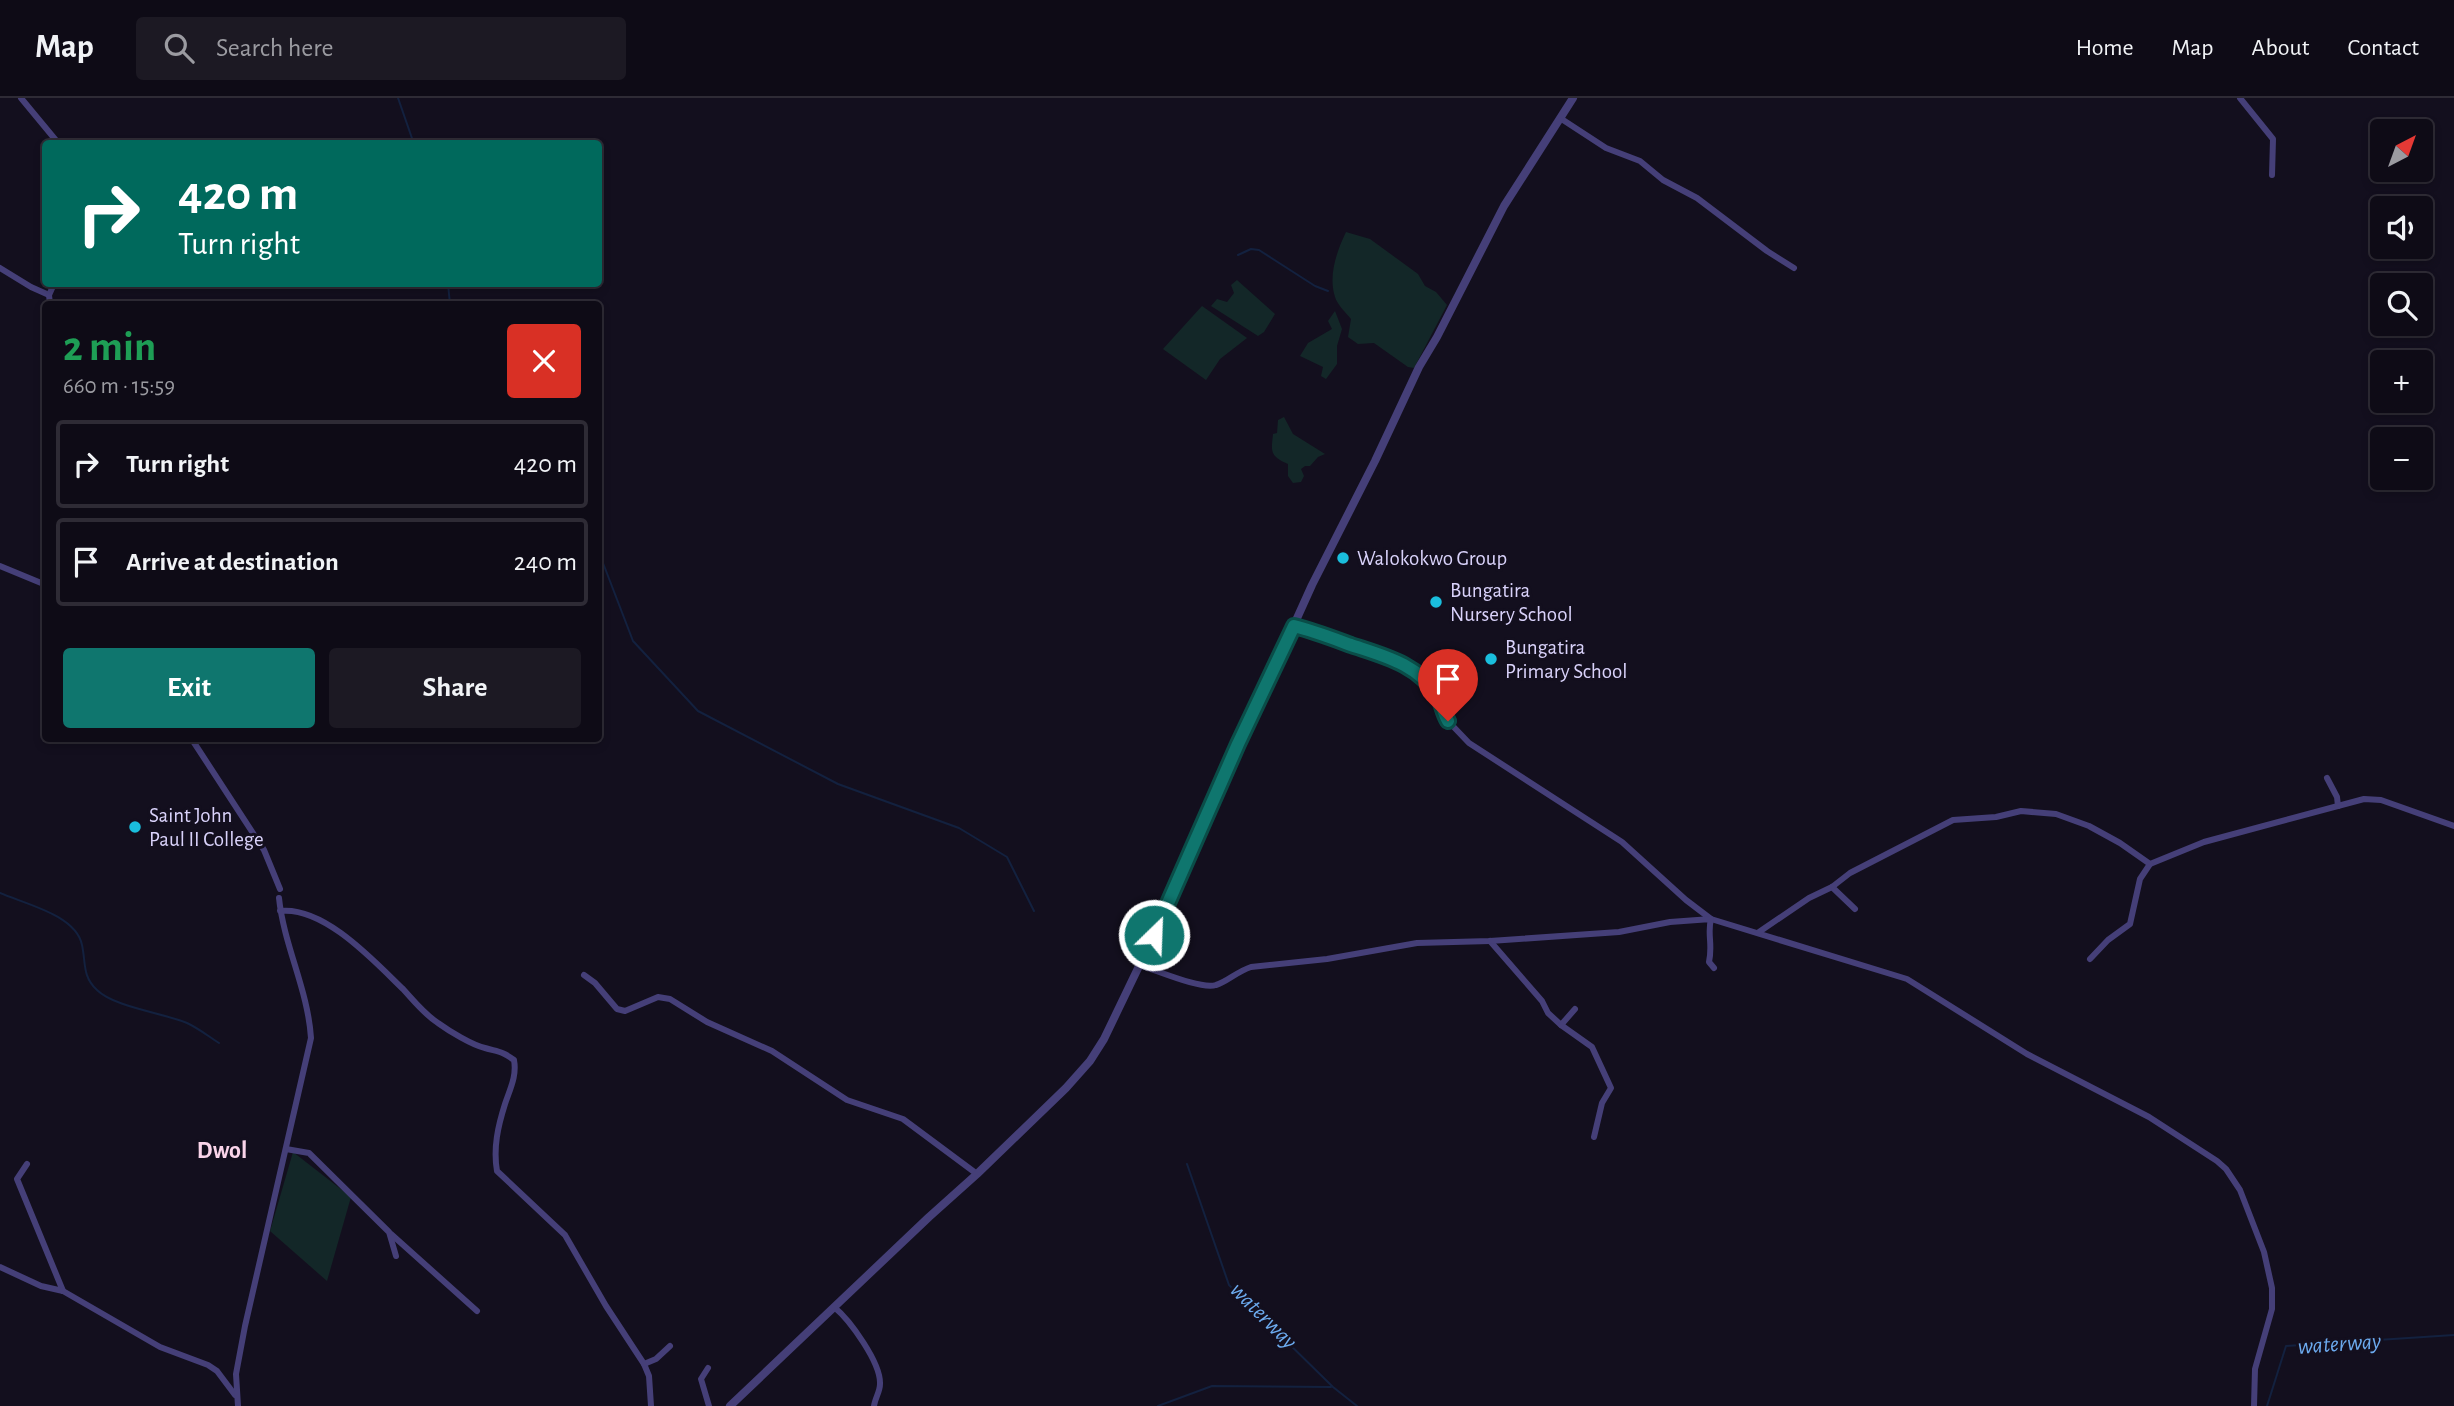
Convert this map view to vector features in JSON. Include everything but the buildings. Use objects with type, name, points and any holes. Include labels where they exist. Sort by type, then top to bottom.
[{"type":"street","points":[[21,98],[57,140]]},
{"type":"street","points":[[730,1406],[1066,1088],[1104,1039],[1311,585],[1375,461],[1419,367],[1504,206],[1573,98]]},
{"type":"street","points":[[2240,98],[2273,139],[2272,175]]},
{"type":"street","points":[[1560,118],[1606,148],[1640,161],[1663,180],[1697,198],[1794,268]]},
{"type":"street","points":[[0,268],[50,295]]},
{"type":"street","points":[[50,301],[53,287]]},
{"type":"street","points":[[0,566],[42,583]]},
{"type":"street","points":[[1294,626],[1393,658],[1412,669],[1439,697],[1442,711],[1448,721],[1469,743],[1622,842],[1711,919]]},
{"type":"street","points":[[194,742],[264,850],[280,888]]},
{"type":"street","points":[[2327,778],[2337,797],[2338,806]]},
{"type":"street","points":[[2090,959],[2108,940],[2130,924],[2140,879],[2150,864],[2204,842],[2364,799],[2381,800],[2454,826]]},
{"type":"street","points":[[1759,932],[1850,873],[1952,820],[1996,817],[2021,811],[2056,814],[2089,826],[2120,842],[2150,864]]},
{"type":"street","points":[[1832,887],[1855,909]]},
{"type":"street","points":[[238,1406],[238,1365],[254,1280],[311,1038],[310,1021],[279,898]]},
{"type":"street","points":[[281,911],[299,912],[334,928],[353,942],[431,1018],[478,1045],[501,1050],[514,1060],[516,1070],[495,1146],[497,1171],[565,1235],[606,1306],[645,1364],[649,1376],[651,1406]]},
{"type":"street","points":[[1711,919],[1709,962],[1714,968]]},
{"type":"street","points":[[1139,965],[1198,986],[1212,986],[1251,967],[1327,959],[1417,943],[1490,942],[1619,932],[1671,922],[1711,919],[1895,974],[1920,985],[2027,1054],[2149,1117],[2186,1139],[2226,1169],[2240,1191],[2264,1252],[2272,1288],[2272,1309],[2255,1369],[2254,1406]]},
{"type":"street","points":[[1490,942],[1542,1001],[1548,1013],[1592,1047],[1611,1088],[1602,1103],[1594,1137]]},
{"type":"street","points":[[584,975],[596,983],[617,1009],[631,1009],[658,998],[670,999],[707,1021],[772,1051],[847,1100],[903,1119],[977,1174]]},
{"type":"street","points":[[1561,1025],[1575,1009]]},
{"type":"street","points":[[286,1149],[309,1153],[389,1232],[477,1311]]},
{"type":"street","points":[[27,1164],[17,1179],[63,1291]]},
{"type":"street","points":[[389,1232],[396,1256]]},
{"type":"street","points":[[0,1267],[41,1286],[63,1291],[160,1347],[208,1365],[217,1371],[236,1396]]},
{"type":"street","points":[[834,1307],[877,1367],[880,1385],[874,1406]]},
{"type":"street","points":[[645,1364],[656,1359],[670,1346]]},
{"type":"street","points":[[708,1368],[701,1379],[709,1406]]},
{"type":"green space","points":[[1346,232],[1370,239],[1418,274],[1425,286],[1436,292],[1447,305],[1414,368],[1408,367],[1374,343],[1358,344],[1348,337],[1351,319],[1336,300],[1332,280],[1337,255]]},
{"type":"green space","points":[[1237,280],[1275,314],[1264,332],[1258,336],[1211,306],[1217,299],[1227,302],[1234,293],[1231,285]]},
{"type":"green space","points":[[1202,306],[1247,338],[1220,359],[1206,380],[1163,349]]},
{"type":"green space","points":[[1335,311],[1342,329],[1337,346],[1337,364],[1326,379],[1321,376],[1323,367],[1300,356],[1308,343],[1332,329],[1328,321]]},
{"type":"green space","points":[[1284,417],[1293,434],[1325,454],[1310,466],[1301,469],[1304,476],[1301,482],[1293,483],[1288,476],[1288,464],[1273,453],[1273,434],[1277,433],[1278,420]]},
{"type":"green space","points":[[293,1152],[351,1197],[327,1281],[270,1231]]},
{"type":"waterway","points":[[398,98],[413,140]]},
{"type":"waterway","points":[[1238,255],[1251,249],[1259,250],[1315,286],[1328,291]]},
{"type":"waterway","points":[[448,287],[450,301]]},
{"type":"waterway","points":[[602,560],[633,641],[698,711],[838,784],[959,828],[1007,857],[1034,911]]},
{"type":"waterway","points":[[0,893],[48,912],[70,926],[82,945],[89,980],[105,996],[187,1023],[219,1043]]},
{"type":"waterway","name":"waterway","points":[[1187,1164],[1229,1285],[1333,1387],[1357,1406]]},
{"type":"waterway","name":"waterway","points":[[2267,1406],[2286,1346],[2454,1335]]},
{"type":"waterway","points":[[1158,1406],[1212,1386],[1331,1387]]},
{"type":"place","name":"Walokokwo Group","points":[[1343,558]]},
{"type":"place","name":"Bungatira Nursery School","points":[[1436,602]]},
{"type":"place","name":"Bungatira Primary School","points":[[1491,659]]},
{"type":"place","name":"Saint John Paul II College","points":[[135,827]]},
{"type":"district","name":"Dwol","points":[[222,1150]]},
{"type":"route","points":[[1154,935],[1238,744],[1294,626],[1393,658],[1412,669],[1439,697],[1442,711],[1448,721]]}]
